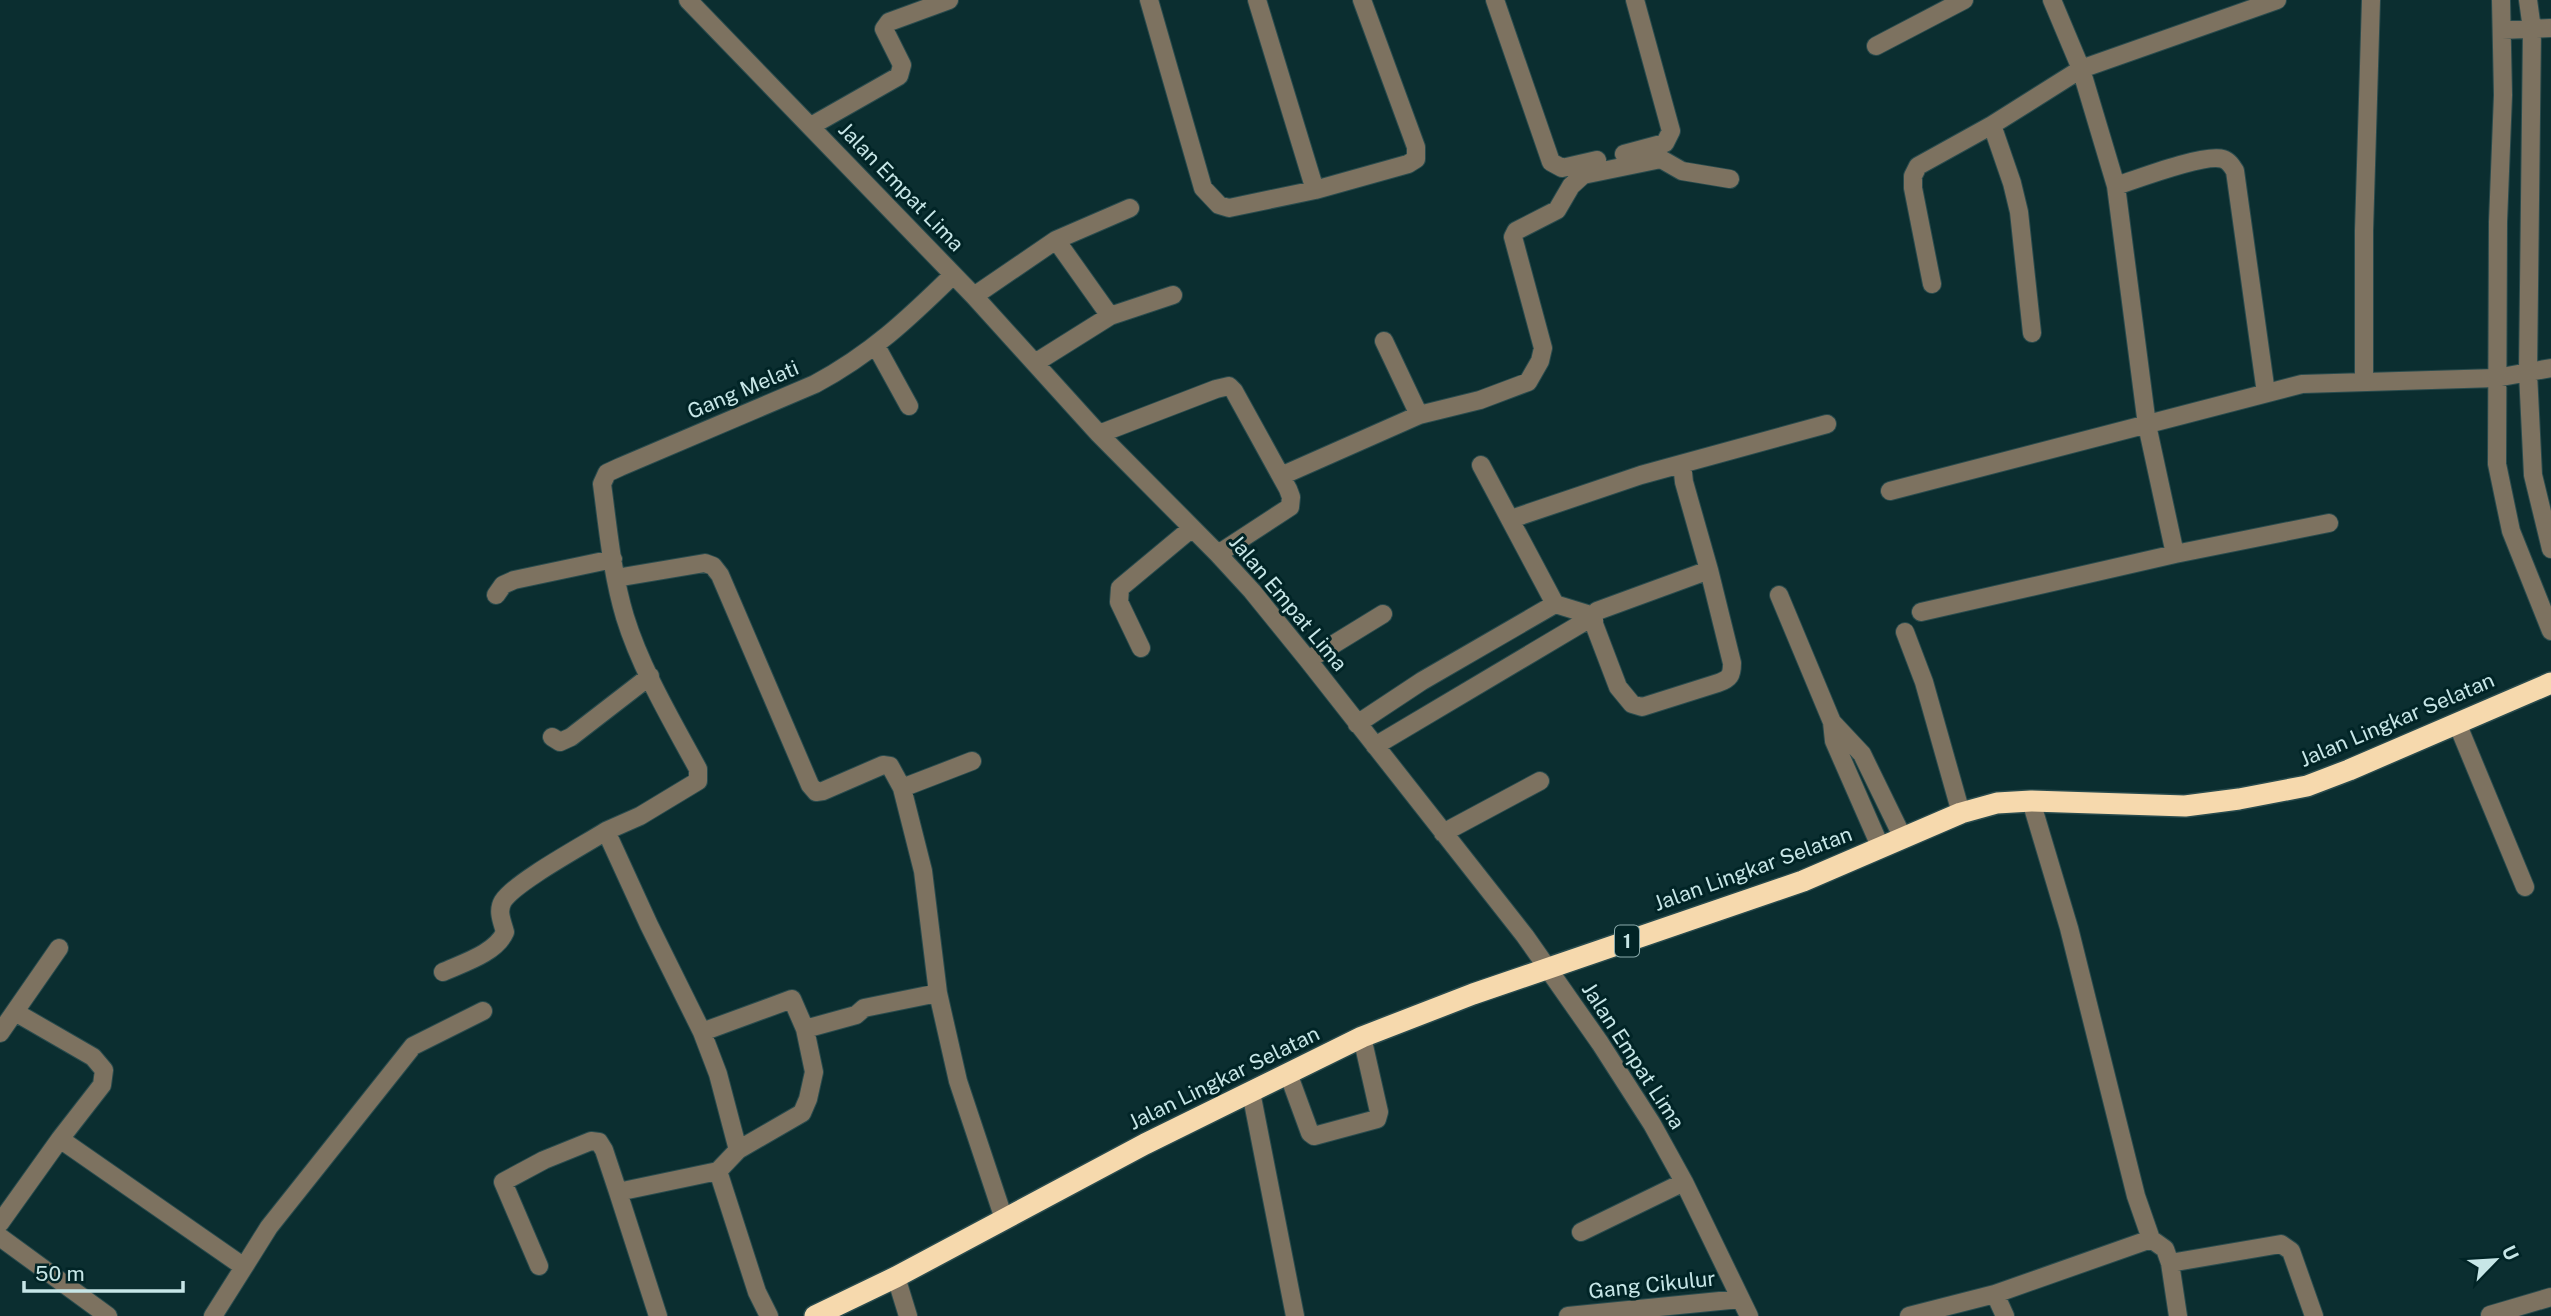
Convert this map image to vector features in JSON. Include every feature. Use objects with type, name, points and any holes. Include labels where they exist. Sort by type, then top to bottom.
[{"type":"highway","name":"Jalan Lingkar Selatan","points":[[815,1316],[1362,1037],[1448,1003],[1803,881],[1902,836],[1961,813],[1997,803],[2031,801],[2185,806],[2307,786],[2551,682]]},
{"type":"street","name":"Jalan Empat Lima","points":[[688,0],[974,296],[1099,434],[1219,554],[1308,660],[1525,936],[1607,1054],[1652,1124],[1684,1182],[1749,1316]]},
{"type":"street","points":[[811,127],[899,76],[902,65],[884,29],[889,22],[949,0]]},
{"type":"street","points":[[1149,0],[1203,188],[1219,205],[1229,208],[1315,190],[1408,164],[1416,159],[1416,147],[1362,0]]},
{"type":"street","points":[[1257,0],[1315,190]]},
{"type":"street","points":[[1494,0],[1548,157],[1555,166],[1562,168],[1660,146],[1668,139],[1670,124],[1635,0]]},
{"type":"street","points":[[1876,46],[1964,0]]},
{"type":"street","points":[[2052,0],[2081,69],[2116,186],[2147,425],[2175,554]]},
{"type":"street","points":[[1932,284],[1913,188],[1913,176],[1917,166],[1992,125],[2081,69],[2277,0]]},
{"type":"street","points":[[2364,382],[2364,231],[2371,0]]},
{"type":"street","points":[[2501,0],[2503,94],[2498,222],[2497,464],[2511,531],[2551,631]]},
{"type":"street","points":[[2528,0],[2532,29],[2528,373],[2532,467],[2551,549]]},
{"type":"street","points":[[2502,30],[2551,28]]},
{"type":"street","points":[[1992,125],[2019,212],[2032,333]]},
{"type":"street","points":[[2116,186],[2199,160],[2221,158],[2235,171],[2266,393]]},
{"type":"street","points":[[1281,476],[1419,415],[1480,400],[1528,382],[1540,361],[1543,348],[1513,237],[1516,231],[1558,210],[1576,180],[1583,175],[1661,159],[1682,171],[1730,179]]},
{"type":"street","points":[[974,296],[1056,240],[1130,208]]},
{"type":"street","points":[[1056,240],[1110,316]]},
{"type":"street","name":"Gang Melati","points":[[606,831],[640,816],[698,781],[698,769],[650,677],[626,619],[616,578],[602,484],[607,473],[815,384],[850,364],[876,346],[953,275]]},
{"type":"street","points":[[1035,363],[1110,316],[1172,295]]},
{"type":"street","points":[[1384,341],[1419,415]]},
{"type":"street","points":[[876,346],[909,405]]},
{"type":"street","points":[[1891,491],[2302,384],[2496,378],[2551,368]]},
{"type":"street","points":[[1099,434],[1229,386],[1291,497],[1290,507],[1219,554]]},
{"type":"street","points":[[1511,519],[1682,464],[1827,424]]},
{"type":"street","points":[[1594,616],[1594,624],[1618,687],[1632,704],[1642,707],[1728,680],[1732,663],[1684,482],[1682,464]]},
{"type":"street","points":[[1481,465],[1555,604],[1594,616]]},
{"type":"street","points":[[1921,612],[2175,554],[2329,523]]},
{"type":"street","points":[[1141,648],[1119,601],[1120,588],[1192,528]]},
{"type":"street","points":[[496,596],[503,585],[514,580],[613,559]]},
{"type":"street","points":[[616,578],[705,563],[713,566],[720,575],[810,785],[816,792],[883,765],[890,766],[902,789],[923,871],[938,993],[958,1081],[1004,1219]]},
{"type":"street","points":[[1375,746],[1594,616],[1606,606],[1709,570]]},
{"type":"street","points":[[1779,594],[1832,722],[1834,741],[1880,846]]},
{"type":"street","points":[[1357,724],[1422,681],[1555,604]]},
{"type":"street","points":[[1308,660],[1383,614]]},
{"type":"street","points":[[1905,632],[1924,682],[1961,813]]},
{"type":"street","points":[[552,737],[560,742],[571,737],[650,677]]},
{"type":"street","points":[[1832,722],[1862,754],[1902,836]]},
{"type":"street","points":[[2457,723],[2525,887]]},
{"type":"street","points":[[902,789],[972,761]]},
{"type":"street","points":[[1443,833],[1541,781]]},
{"type":"street","points":[[2031,801],[2068,928],[2136,1196],[2151,1239],[2165,1249],[2170,1263],[2178,1316]]},
{"type":"street","points":[[443,972],[492,947],[502,939],[505,932],[499,914],[503,902],[521,884],[606,831],[702,1032],[718,1074],[738,1150]]},
{"type":"street","points":[[0,1033],[59,948]]},
{"type":"street","points":[[805,1029],[856,1015],[864,1008],[938,993]]},
{"type":"street","points":[[618,1192],[718,1171],[738,1150],[802,1113],[814,1072],[805,1029],[792,999],[702,1032]]},
{"type":"street","points":[[212,1316],[269,1227],[413,1046],[483,1011]]},
{"type":"street","points":[[0,1223],[102,1085],[104,1070],[93,1057],[15,1012]]},
{"type":"street","points":[[1288,1073],[1293,1092],[1310,1133],[1314,1136],[1377,1119],[1379,1112],[1362,1037]]},
{"type":"street","points":[[1251,1092],[1295,1316]]},
{"type":"street","points":[[60,1139],[247,1261]]},
{"type":"street","points":[[539,1266],[503,1182],[544,1160],[592,1141],[599,1142],[604,1150],[658,1316]]},
{"type":"street","points":[[718,1171],[757,1292],[769,1316]]},
{"type":"street","points":[[1581,1232],[1684,1182]]},
{"type":"street","points":[[0,1237],[108,1316]]},
{"type":"street","points":[[1909,1316],[1995,1294],[2151,1239]]},
{"type":"street","points":[[2170,1263],[2281,1244],[2291,1251],[2314,1316]]},
{"type":"street","points":[[896,1277],[908,1316]]},
{"type":"street","points":[[1995,1294],[2004,1316]]},
{"type":"street","points":[[2490,1315],[2551,1297]]},
{"type":"street","name":"Gang Cikulur","points":[[1568,1316],[1740,1299]]}]
